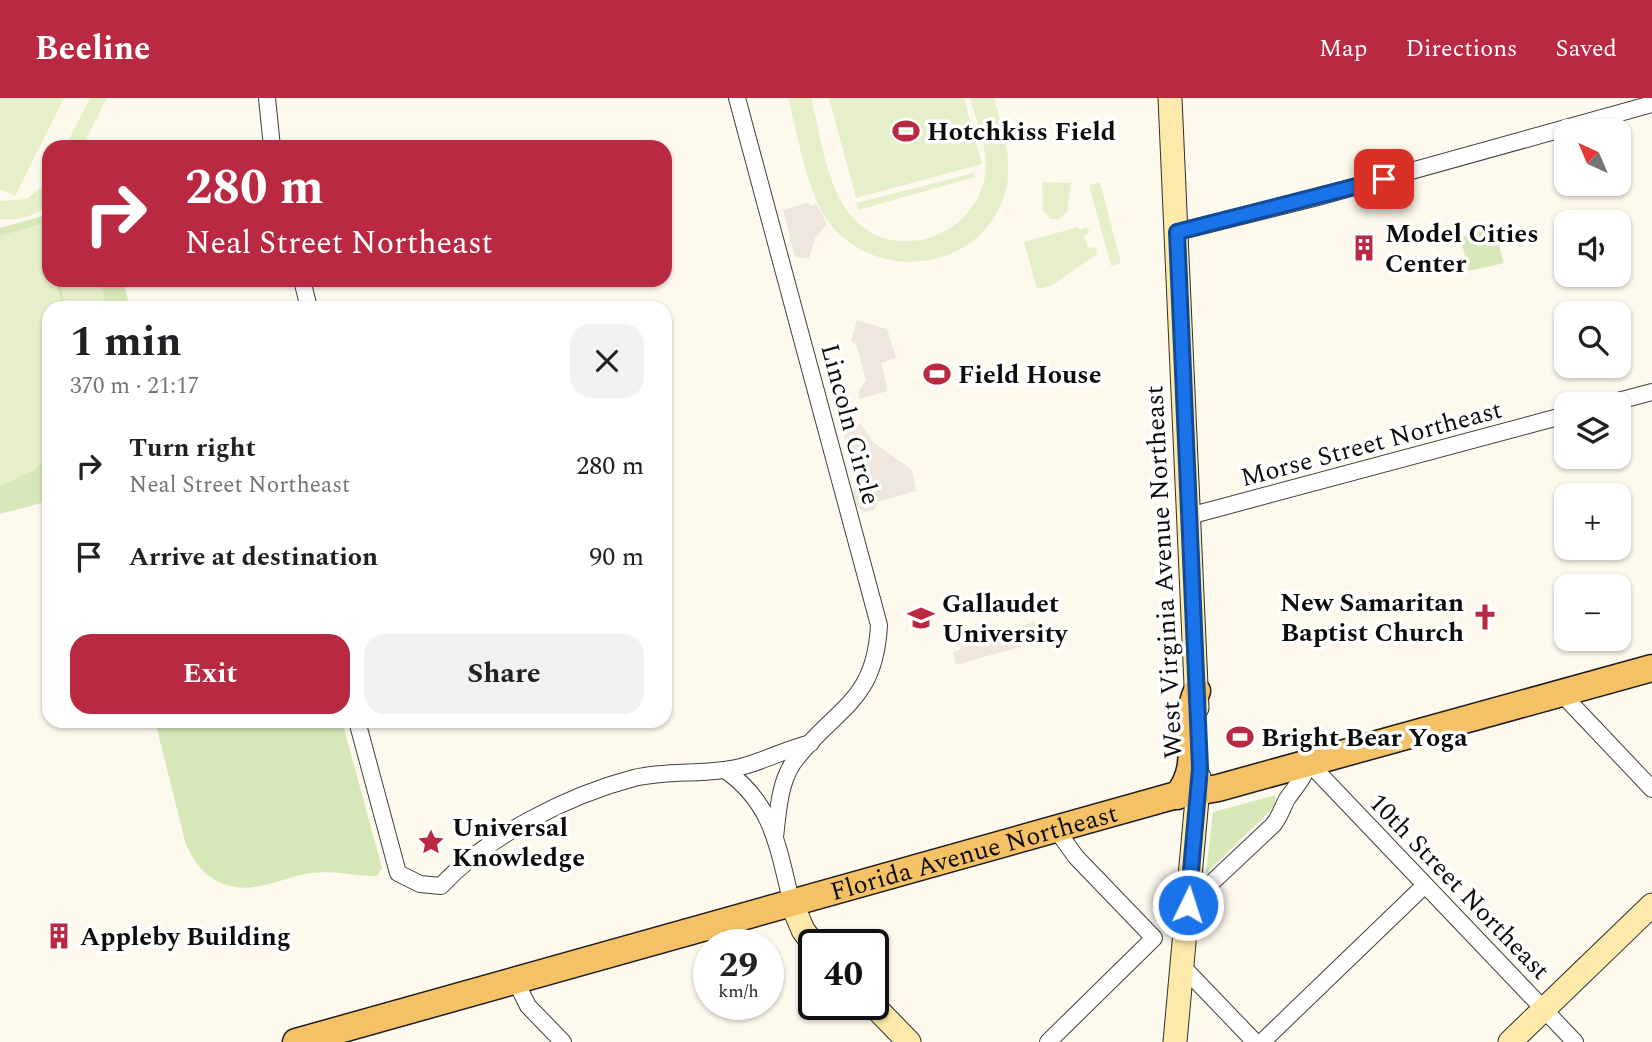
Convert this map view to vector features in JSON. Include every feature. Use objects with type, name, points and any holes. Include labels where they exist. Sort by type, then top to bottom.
[{"type":"main road","name":"Florida Avenue Northeast","points":[[296,1042],[1055,828],[1309,763],[1652,668]]},
{"type":"main road","points":[[1187,794],[1192,769],[1191,702],[1197,691]]},
{"type":"street","points":[[267,98],[271,140]]},
{"type":"street","name":"Lincoln Circle","points":[[737,98],[879,625],[878,656],[868,681],[792,765],[781,792],[775,837]]},
{"type":"street","name":"West Virginia Avenue Northeast","points":[[1170,98],[1197,691]]},
{"type":"street","points":[[1177,232],[1314,198],[1652,104]]},
{"type":"street","points":[[1631,398],[1652,392]]},
{"type":"street","name":"Morse Street Northeast","points":[[1188,516],[1554,418]]},
{"type":"street","points":[[1561,693],[1652,789]]},
{"type":"street","name":"Lincoln Circle","points":[[359,728],[398,873],[420,884],[441,886],[534,817],[581,796],[636,778],[700,770],[725,771],[811,743]]},
{"type":"street","points":[[1188,905],[1282,815],[1286,801],[1304,779],[1309,763]]},
{"type":"street","name":"10th Street Northeast","points":[[1309,763],[1575,1042]]},
{"type":"street","name":"Lincoln Circle","points":[[725,771],[742,782],[761,803],[775,837],[792,904]]},
{"type":"street","name":"West Virginia Avenue Northeast","points":[[1175,1042],[1188,905],[1187,794]]},
{"type":"street","points":[[1048,1042],[1154,938],[1076,857],[1055,828]]},
{"type":"street","points":[[1262,1042],[1425,885]]},
{"type":"street","points":[[792,904],[803,929]]},
{"type":"street","points":[[1510,1042],[1652,905]]},
{"type":"street","points":[[1183,967],[1255,1042]]},
{"type":"street","points":[[516,982],[528,1006],[563,1042]]},
{"type":"street","points":[[888,1020],[909,1042]]},
{"type":"green space","points":[[0,98],[64,98],[15,196],[0,189]]},
{"type":"green space","points":[[90,98],[107,98],[86,140],[69,140]]},
{"type":"green space","points":[[788,98],[811,98],[830,177],[836,192],[853,218],[870,232],[890,240],[911,241],[931,237],[950,228],[966,214],[978,197],[986,166],[982,137],[970,98],[994,98],[1006,147],[1008,172],[1004,197],[991,222],[972,241],[950,254],[925,261],[899,261],[873,255],[850,243],[830,224],[815,197]]},
{"type":"green space","name":"Hotchkiss Field","points":[[829,98],[964,98],[982,164],[856,198]]},
{"type":"green space","points":[[974,173],[975,177],[858,210],[856,203]]},
{"type":"green space","points":[[1042,182],[1071,183],[1067,212],[1059,219],[1050,219],[1043,210]]},
{"type":"green space","points":[[1100,182],[1121,263],[1111,266],[1089,185]]},
{"type":"green space","points":[[42,186],[42,209],[26,217],[0,219],[0,201],[27,199]]},
{"type":"green space","points":[[42,216],[42,287],[125,287],[128,301],[42,301],[42,503],[0,514],[0,228]]},
{"type":"green space","points":[[41,224],[42,287],[58,287],[61,301],[42,301],[42,463],[34,470],[0,486],[0,236]]},
{"type":"green space","points":[[1078,227],[1080,230],[1086,227],[1090,232],[1084,237],[1088,248],[1096,247],[1097,254],[1051,286],[1037,289],[1024,242]]},
{"type":"green space","points":[[1494,228],[1504,263],[1469,271],[1460,237]]},
{"type":"green space","points":[[61,287],[102,287],[105,301],[64,301]]},
{"type":"green space","points":[[157,728],[344,728],[382,868],[377,876],[312,873],[267,885],[234,887],[223,884],[204,871],[196,863],[185,841]]},
{"type":"green space","points":[[1276,795],[1275,806],[1206,873],[1213,812]]},
{"type":"shaded area","points":[[809,202],[810,206],[816,204],[827,224],[815,238],[809,259],[795,257],[783,210]]},
{"type":"shaded area","points":[[857,320],[887,329],[896,358],[881,363],[888,391],[859,399],[858,393],[866,380],[856,344],[851,341]]},
{"type":"shaded area","points":[[861,424],[873,442],[912,470],[916,491],[877,502],[874,510],[864,512],[857,506],[852,495],[857,476],[842,429]]},
{"type":"shaded area","points":[[1038,621],[1022,646],[956,665],[953,652],[961,649],[960,644]]},
{"type":"place","name":"Hotchkiss Field","points":[[906,131]]},
{"type":"place","name":"Model Cities Center","points":[[1364,248]]},
{"type":"place","name":"Field House","points":[[937,374]]},
{"type":"place","name":"New Samaritan Baptist Church","points":[[1485,617]]},
{"type":"place","name":"Gallaudet University","points":[[921,618]]},
{"type":"place","name":"Bright Bear Yoga","points":[[1240,737]]},
{"type":"place","name":"Universal Knowledge","points":[[431,842]]},
{"type":"place","name":"Appleby Building","points":[[59,936]]},
{"type":"route","points":[[1188,905],[1200,768],[1177,232],[1384,179]]}]
